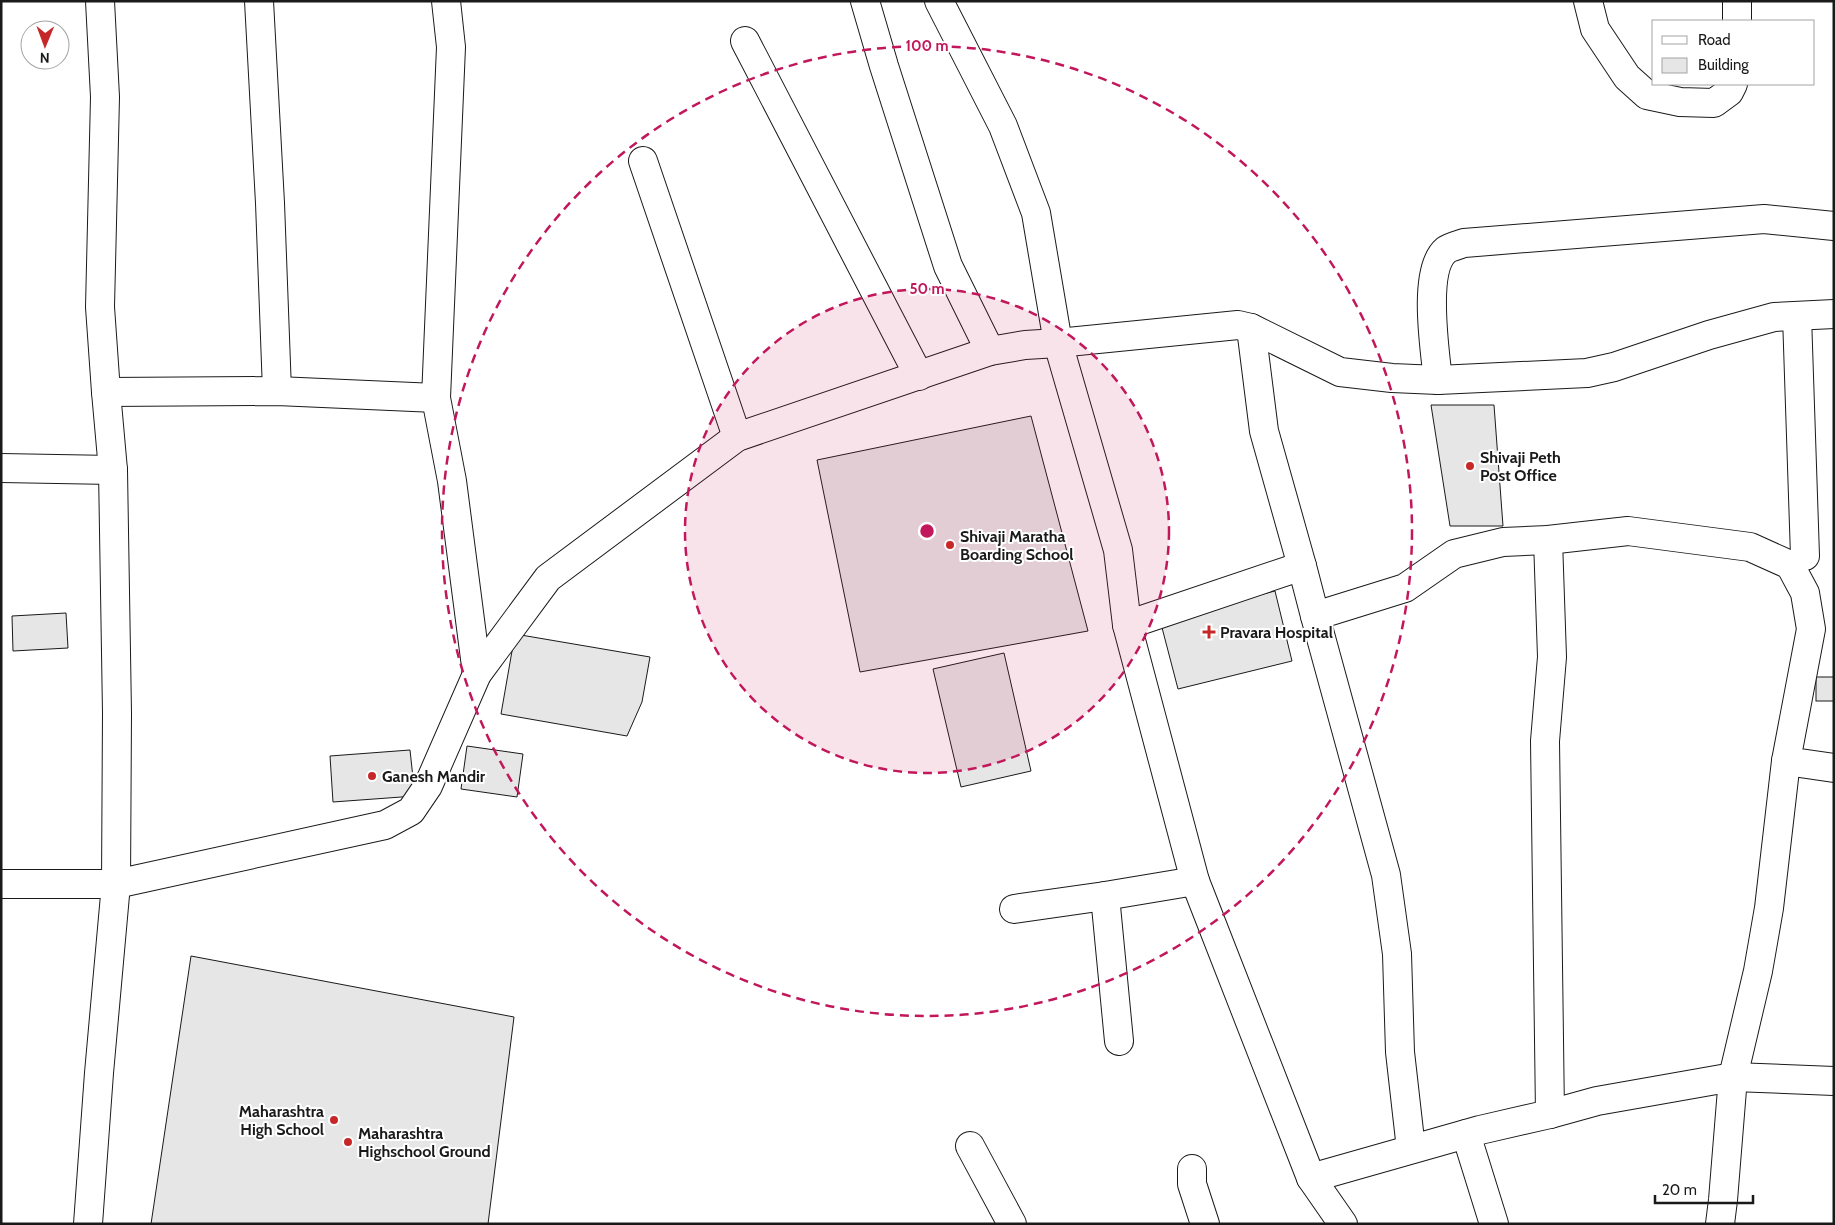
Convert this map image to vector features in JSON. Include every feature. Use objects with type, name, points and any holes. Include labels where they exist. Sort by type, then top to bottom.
[{"type":"street","points":[[88,1224],[116,884],[113,470],[100,306],[104,97],[100,1]]},
{"type":"street","points":[[259,1],[270,203],[277,391]]},
{"type":"street","points":[[446,1],[451,46],[436,398],[452,481],[477,674]]},
{"type":"street","points":[[865,1],[948,266],[990,351]]},
{"type":"street","points":[[939,1],[1003,126],[1036,213],[1058,343],[1118,550],[1127,625],[1195,882],[1311,1178],[1343,1224]]},
{"type":"street","points":[[1588,1],[1595,29],[1627,77],[1647,95],[1680,102],[1714,104],[1729,92],[1732,85]]},
{"type":"street","points":[[1737,1],[1737,20]]},
{"type":"street","points":[[745,41],[919,376]]},
{"type":"street","points":[[643,162],[737,437]]},
{"type":"street","points":[[1438,380],[1431,297],[1435,268],[1445,251],[1464,243],[1764,219],[1834,226]]},
{"type":"street","points":[[1,884],[116,884],[384,825],[411,812],[428,786],[477,674],[548,578],[737,437],[990,351],[1025,345],[1238,325],[1251,328],[1340,372],[1392,378],[1438,380],[1587,373],[1614,367],[1709,335],[1774,317],[1834,314]]},
{"type":"street","points":[[1797,316],[1805,556]]},
{"type":"street","points":[[1251,328],[1264,432],[1386,875],[1397,954],[1400,1052],[1411,1149]]},
{"type":"street","points":[[106,392],[277,391],[436,398]]},
{"type":"street","points":[[1,468],[113,470]]},
{"type":"street","points":[[1315,616],[1405,588],[1454,554],[1503,542],[1548,540],[1628,531],[1750,547],[1790,565],[1805,593],[1811,629],[1786,761],[1767,917],[1758,971],[1733,1077],[1720,1224]]},
{"type":"street","points":[[1548,540],[1552,657],[1545,741],[1550,1114]]},
{"type":"street","points":[[1127,625],[1302,566]]},
{"type":"street","points":[[1786,761],[1834,768]]},
{"type":"street","points":[[1014,909],[1195,882]]},
{"type":"street","points":[[1105,896],[1119,1040]]},
{"type":"street","points":[[1311,1178],[1466,1134],[1597,1101],[1733,1077],[1834,1081]]},
{"type":"street","points":[[1466,1134],[1494,1224]]},
{"type":"street","points":[[970,1146],[1012,1224]]},
{"type":"street","points":[[1192,1169],[1192,1184],[1205,1224]]},
{"type":"building","name":"Shivaji Peth Post Office","points":[[1431,405],[1494,405],[1503,526],[1450,526]]},
{"type":"building","name":"Shivaji Maratha Boarding School","points":[[1031,416],[1088,631],[860,672],[817,460]]},
{"type":"building","points":[[1275,591],[1292,661],[1178,689],[1160,620]]},
{"type":"building","points":[[66,613],[68,648],[13,651],[12,616]]},
{"type":"building","points":[[515,634],[650,657],[642,702],[627,736],[501,714]]},
{"type":"building","points":[[1004,653],[1031,771],[961,787],[933,669]]},
{"type":"building","points":[[1816,677],[1834,677],[1834,701],[1816,701]]},
{"type":"building","points":[[467,746],[523,754],[517,797],[461,789]]},
{"type":"building","name":"Ganesh Mandir","points":[[410,750],[415,796],[333,802],[330,756]]},
{"type":"building","name":"Maharashtra High School","points":[[191,956],[514,1017],[488,1224],[151,1224]]},
{"type":"place","name":"Shivaji Peth Post Office","points":[[1470,466]]},
{"type":"place","name":"Shivaji Maratha Boarding School","points":[[950,545]]},
{"type":"place","name":"Pravara Hospital","points":[[1209,632]]},
{"type":"place","name":"Ganesh Mandir","points":[[372,776]]},
{"type":"place","name":"Maharashtra High School","points":[[334,1120]]},
{"type":"place","name":"Maharashtra Highschool Ground","points":[[348,1142]]}]
